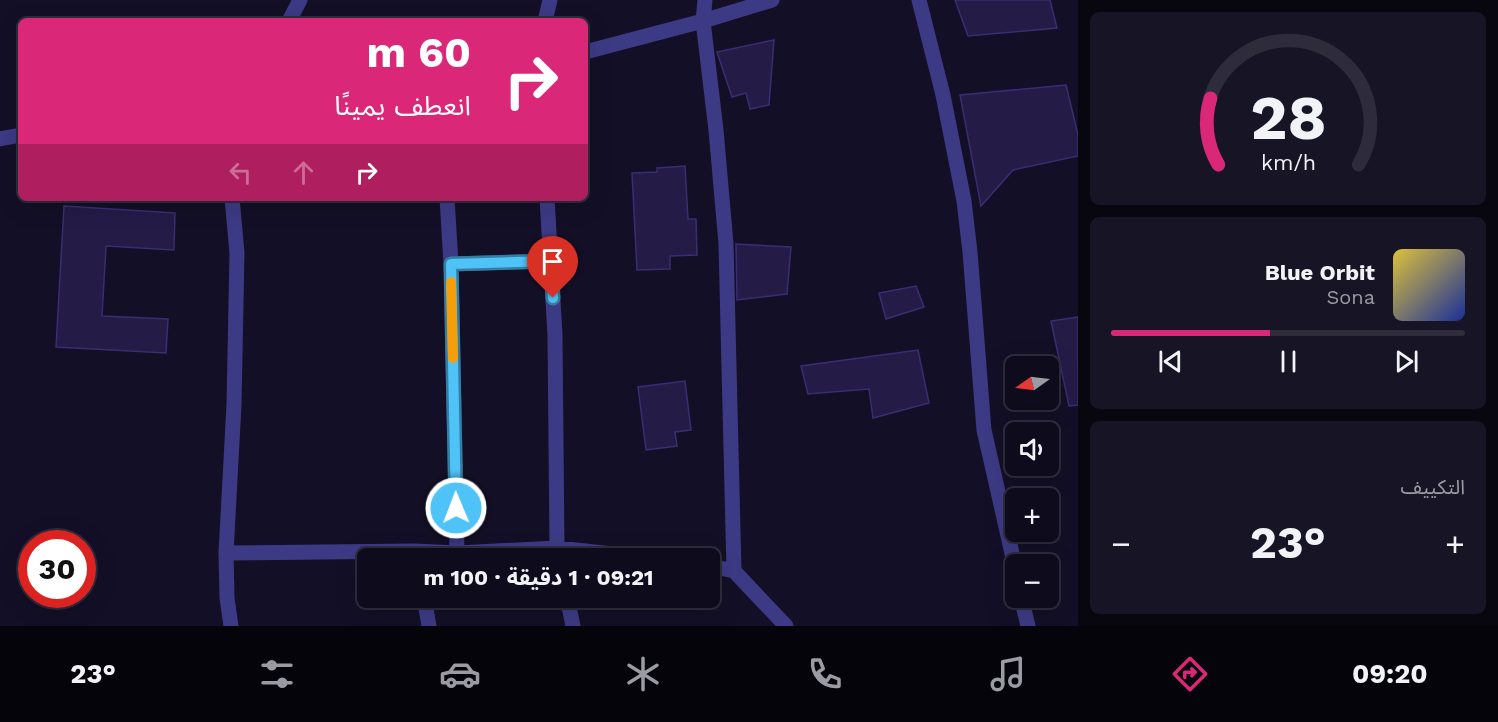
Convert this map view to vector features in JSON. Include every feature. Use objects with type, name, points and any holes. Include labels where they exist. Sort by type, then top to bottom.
[{"type":"street","points":[[291,18],[300,0]]},
{"type":"street","points":[[546,18],[550,0]]},
{"type":"street","points":[[705,0],[703,21],[726,244],[734,571]]},
{"type":"street","points":[[588,51],[772,0]]},
{"type":"street","points":[[919,0],[943,95],[964,201],[984,430],[1012,554]]},
{"type":"street","points":[[0,139],[18,136]]},
{"type":"street","points":[[231,626],[227,598],[226,553],[234,405],[237,253],[232,201]]},
{"type":"street","points":[[447,201],[451,264],[457,548]]},
{"type":"street","points":[[547,201],[555,335],[558,548]]},
{"type":"street","points":[[451,264],[551,261]]},
{"type":"street","points":[[226,553],[357,554]]},
{"type":"street","points":[[720,568],[734,571],[786,626]]},
{"type":"street","points":[[426,608],[429,626]]},
{"type":"street","points":[[569,608],[573,626]]},
{"type":"street","points":[[1024,608],[1028,626]]},
{"type":"building","points":[[955,0],[1050,0],[1057,28],[968,36]]},
{"type":"building","points":[[774,40],[769,105],[750,109],[746,93],[732,97],[717,52]]},
{"type":"building","points":[[1066,85],[1078,135],[1078,156],[1013,170],[981,206],[960,95]]},
{"type":"building","points":[[685,166],[688,219],[696,219],[697,255],[670,256],[670,269],[637,270],[632,173],[657,172],[657,168]]},
{"type":"building","points":[[64,206],[175,213],[174,250],[106,246],[102,316],[168,319],[166,353],[56,347]]},
{"type":"building","points":[[736,244],[791,247],[787,294],[737,300]]},
{"type":"building","points":[[916,286],[924,307],[886,319],[879,293]]},
{"type":"building","points":[[1078,317],[1078,405],[1069,406],[1051,321]]},
{"type":"building","points":[[918,350],[929,403],[873,418],[869,389],[808,394],[801,366]]},
{"type":"building","points":[[685,381],[691,430],[675,432],[677,446],[646,450],[638,387]]},
{"type":"slow traffic","points":[[451,282],[453,358]]},
{"type":"route","points":[[456,508],[451,264],[551,261],[553,298]]}]
